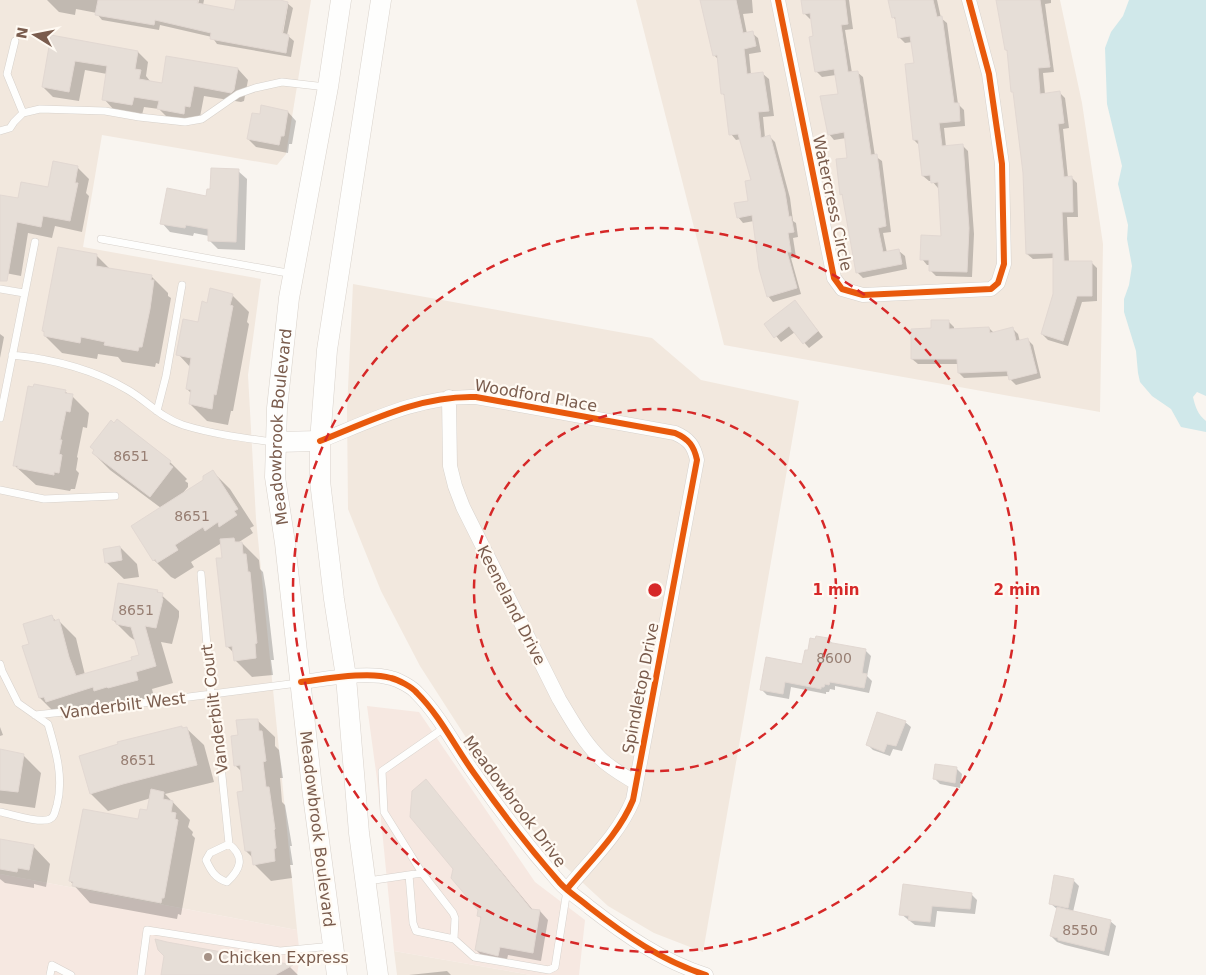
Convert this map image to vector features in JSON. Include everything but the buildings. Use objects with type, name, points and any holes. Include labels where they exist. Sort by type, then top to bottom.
[{"type":"main road","name":"Meadowbrook Boulevard","points":[[337,975],[312,788],[285,543],[275,478],[277,408],[289,298],[328,88],[341,0]]},
{"type":"main road","points":[[378,975],[359,833],[346,677],[334,599],[320,481],[320,441],[327,350],[382,0]]},
{"type":"main road","points":[[276,442],[320,441]]},
{"type":"street","name":"Watercress Circle","points":[[778,0],[834,278],[842,289],[863,295],[991,289],[998,283],[1004,264],[1002,164],[989,74],[969,0]]},
{"type":"street","name":"Woodford Place","points":[[320,441],[394,411],[422,403],[448,397],[476,397],[675,433],[691,443]]},
{"type":"street","name":"Keeneland Drive","points":[[448,397],[450,466],[463,507],[569,716],[600,758],[613,769],[636,783]]},
{"type":"street","name":"Spindletop Drive","points":[[567,889],[619,827],[633,800],[696,460],[691,443]]},
{"type":"street","name":"Meadowbrook Drive","points":[[301,682],[371,676],[392,678],[416,691],[516,830],[567,889],[615,928],[649,950],[683,967],[706,975]]},
{"type":"lane","points":[[15,41],[7,74],[24,113]]},
{"type":"lane","points":[[0,130],[10,128],[24,113],[40,109],[105,111],[185,122],[202,119],[238,94],[255,88],[282,82],[328,88]]},
{"type":"lane","points":[[101,239],[293,274]]},
{"type":"lane","points":[[0,418],[35,242]]},
{"type":"lane","points":[[157,411],[166,376],[182,285]]},
{"type":"lane","points":[[0,289],[24,293]]},
{"type":"lane","points":[[12,355],[43,358],[106,378],[130,391],[157,411],[182,425],[237,438],[276,442]]},
{"type":"lane","points":[[0,490],[44,499],[115,496]]},
{"type":"lane","name":"Vanderbilt Court","points":[[201,574],[211,694],[217,727],[229,844],[238,851],[240,862],[236,874],[227,882],[218,879],[210,870],[206,860],[210,853],[229,844]]},
{"type":"lane","points":[[0,664],[18,703],[48,724],[58,760],[60,791],[54,816],[49,820],[39,820],[0,812]]},
{"type":"lane","name":"Vanderbilt West","points":[[35,715],[112,707],[301,682]]},
{"type":"lane","points":[[444,728],[382,771],[384,812],[422,873],[453,914],[455,918],[454,939]]},
{"type":"lane","points":[[365,882],[422,873]]},
{"type":"lane","points":[[409,875],[414,928],[416,931],[454,939],[470,955],[552,969],[555,967],[567,889]]},
{"type":"lane","points":[[141,975],[147,930],[280,950],[333,946]]},
{"type":"lane","points":[[50,975],[52,965],[71,975]]},
{"type":"shaded area","points":[[0,0],[311,0],[286,154],[277,165],[102,135],[83,247],[261,279],[248,375],[256,519],[297,930],[0,874]]},
{"type":"shaded area","points":[[636,0],[1060,0],[1082,103],[1103,244],[1100,412],[724,345]]},
{"type":"shaded area","points":[[353,284],[652,338],[701,380],[799,401],[703,952],[654,933],[608,906],[558,860],[521,816],[465,736],[420,666],[381,591],[348,509],[347,409]]},
{"type":"shaded area","points":[[367,706],[419,712],[535,882],[585,920],[579,975],[531,975],[394,951],[377,779]]},
{"type":"shaded area","points":[[0,874],[297,930],[300,956],[297,975],[0,975]]},
{"type":"shaded area","points":[[394,951],[531,975],[397,975]]},
{"type":"water","points":[[1129,0],[1206,0],[1206,396],[1197,392],[1193,397],[1197,410],[1206,421],[1206,432],[1181,427],[1171,409],[1152,396],[1140,382],[1136,351],[1124,312],[1124,299],[1129,285],[1132,266],[1127,239],[1128,225],[1118,184],[1122,166],[1107,104],[1105,48],[1111,32],[1123,16]]},
{"type":"cycle path","points":[[778,0],[834,278],[842,289],[863,295],[991,289],[998,283],[1004,264],[1002,164],[989,74],[969,0]]},
{"type":"cycle path","points":[[320,441],[377,418],[416,405],[456,397],[476,397],[675,433],[687,440],[692,447],[697,460],[633,800],[612,836],[567,889]]},
{"type":"cycle path","points":[[301,682],[371,675],[394,679],[412,688],[434,712],[469,766],[506,817],[563,886],[644,946],[659,955],[706,975]]},
{"type":"place","name":"Chicken Express","points":[[208,957]]}]
